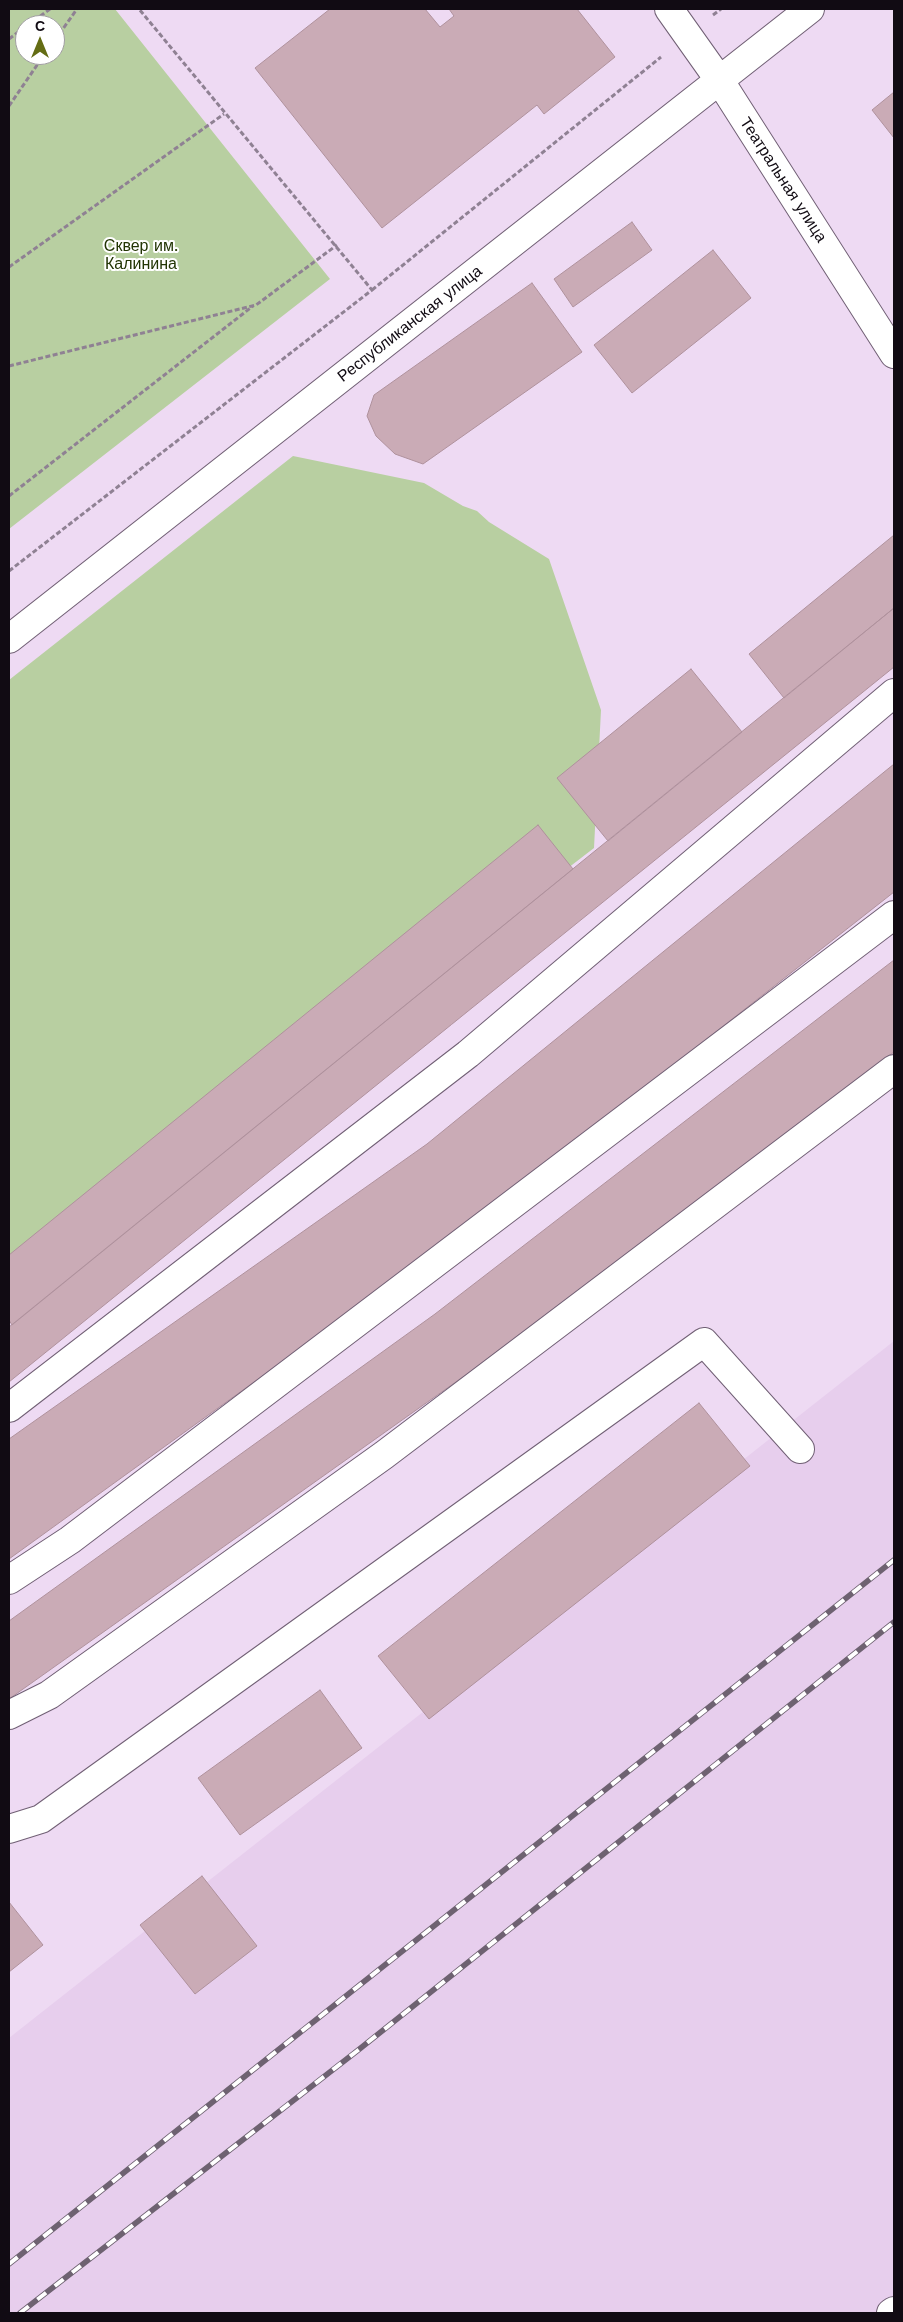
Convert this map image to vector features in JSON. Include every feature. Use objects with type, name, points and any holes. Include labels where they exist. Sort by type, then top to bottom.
[{"type":"street","name":"Театральная улица","points":[[669,9],[720,81],[894,354]]},
{"type":"street","name":"Республиканская улица","points":[[9,639],[810,9]]},
{"type":"street","points":[[9,1408],[468,1054],[894,693]]},
{"type":"street","points":[[9,1580],[78,1534],[894,915]]},
{"type":"street","points":[[9,1715],[49,1696],[376,1461],[894,1069]]},
{"type":"street","points":[[9,1828],[40,1819],[704,1342],[800,1450]]},
{"type":"path","points":[[65,26],[77,9]]},
{"type":"path","points":[[139,9],[224,114],[337,245],[372,290]]},
{"type":"path","points":[[9,571],[372,290],[721,9]]},
{"type":"path","points":[[9,106],[37,65]]},
{"type":"path","points":[[9,267],[224,114]]},
{"type":"path","points":[[9,496],[256,305],[337,245]]},
{"type":"path","points":[[9,366],[256,305]]},
{"type":"shaded area","points":[[894,1341],[894,2313],[9,2313],[9,2038]]},
{"type":"green space","name":"Сквер им. Калинина","points":[[9,9],[115,9],[330,279],[9,529]]},
{"type":"green space","points":[[293,456],[424,483],[463,506],[477,511],[489,522],[549,559],[601,710],[594,848],[9,1299],[9,680]]},
{"type":"building","points":[[330,9],[425,9],[440,27],[454,16],[449,9],[577,9],[615,57],[544,114],[537,105],[382,228],[255,68]]},
{"type":"building","points":[[894,92],[894,138],[872,110]]},
{"type":"building","points":[[632,222],[652,250],[573,307],[554,279]]},
{"type":"building","points":[[713,250],[751,298],[632,393],[594,345]]},
{"type":"building","points":[[532,283],[582,352],[423,464],[395,454],[376,436],[367,416],[374,395]]},
{"type":"building","points":[[894,535],[894,608],[784,698],[749,654]]},
{"type":"building","points":[[894,608],[894,667],[9,1382],[9,1327]]},
{"type":"building","points":[[691,669],[742,732],[608,841],[557,778]]},
{"type":"building","points":[[894,764],[894,892],[452,1239],[9,1559],[9,1439],[427,1144]]},
{"type":"building","points":[[538,825],[573,869],[12,1325],[9,1320],[9,1255]]},
{"type":"building","points":[[894,960],[894,1052],[467,1374],[9,1699],[9,1621],[435,1314]]},
{"type":"building","points":[[699,1403],[750,1466],[429,1719],[378,1656]]},
{"type":"building","points":[[320,1690],[362,1748],[240,1835],[198,1778]]},
{"type":"building","points":[[202,1876],[257,1946],[195,1994],[140,1925]]},
{"type":"building","points":[[9,1902],[43,1945],[9,1972]]},
{"type":"railway","points":[[9,2264],[894,1560]]},
{"type":"railway","points":[[20,2313],[357,2051],[894,1622]]}]
